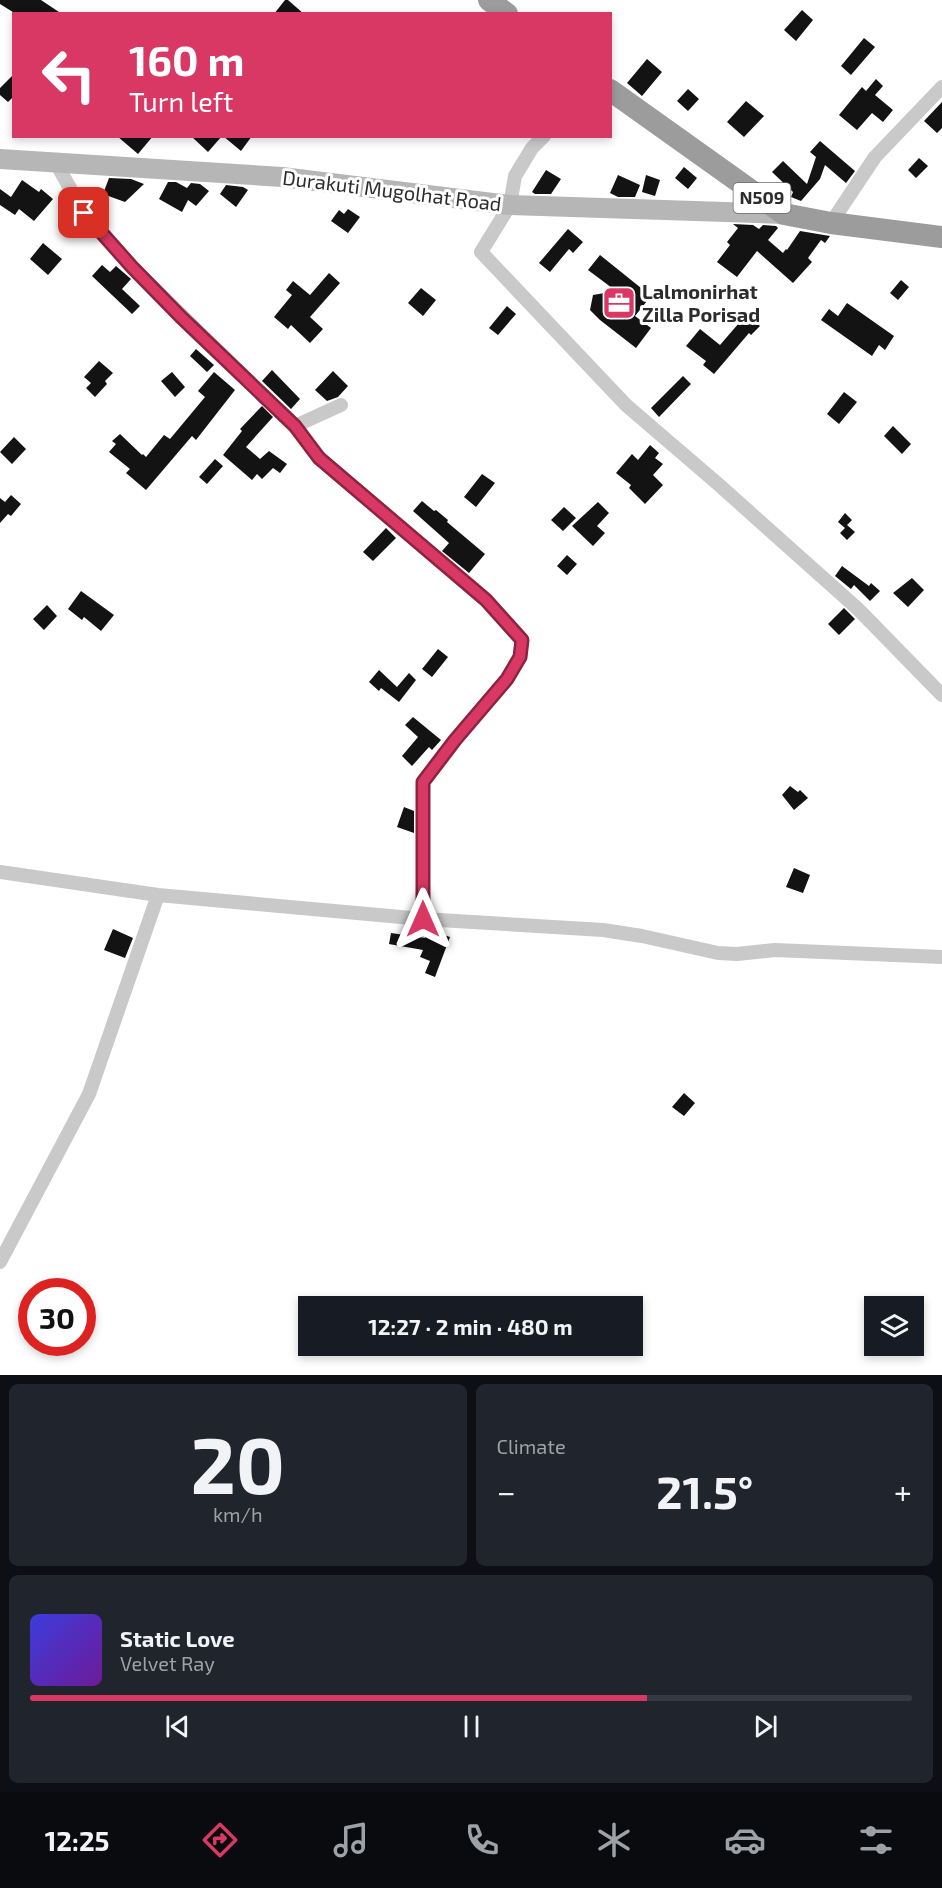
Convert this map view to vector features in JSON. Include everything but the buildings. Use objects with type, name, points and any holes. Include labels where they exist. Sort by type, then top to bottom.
[{"type":"highway","points":[[489,0],[504,12]]},
{"type":"highway","name":"N509","points":[[612,91],[784,214],[831,223],[942,237]]},
{"type":"main road","name":"Durakuti Mugolhat Road","points":[[0,159],[282,177],[510,205],[784,214]]},
{"type":"street","points":[[831,223],[875,157],[942,87]]},
{"type":"street","points":[[542,138],[532,148],[515,176],[510,205],[482,252],[626,405],[858,609],[942,695]]},
{"type":"street","points":[[56,163],[84,213],[132,267],[295,426],[319,458],[486,600],[522,640],[520,657],[507,679],[423,782],[423,919]]},
{"type":"street","points":[[295,426],[341,405]]},
{"type":"street","points":[[0,872],[158,895],[423,919],[603,930],[718,953],[737,954],[775,950],[942,957]]},
{"type":"street","points":[[0,1262],[89,1094],[158,895]]},
{"type":"place","name":"Lalmonirhat Zilla Porisad","points":[[619,303]]},
{"type":"route","points":[[84,213],[181,317],[295,426],[319,458],[486,600],[522,640],[520,657],[507,679],[423,782],[423,919]]}]
